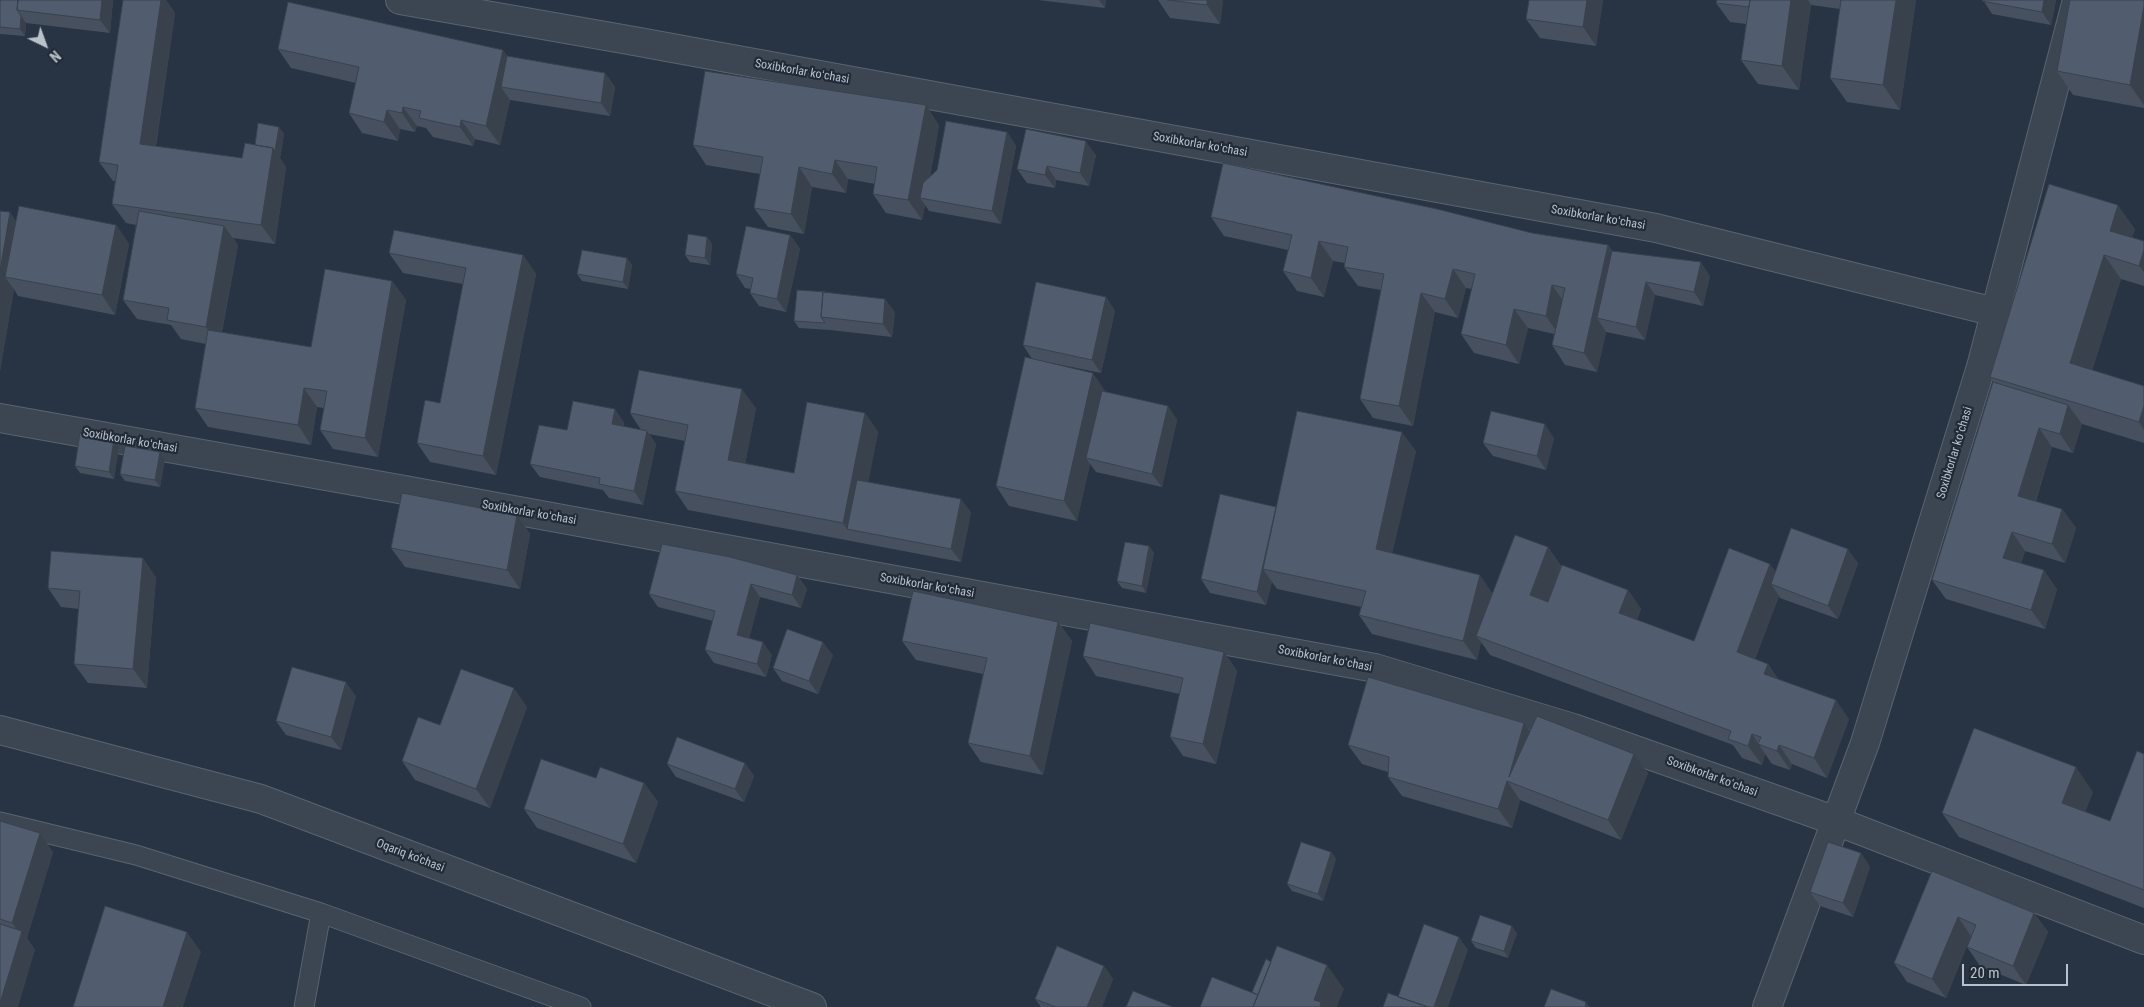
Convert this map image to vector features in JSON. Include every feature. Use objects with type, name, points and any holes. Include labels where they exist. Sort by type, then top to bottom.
[{"type":"street","name":"Soxibkorlar koʻchasi","points":[[400,0],[644,42],[1656,228],[1995,312]]},
{"type":"street","name":"Soxibkorlar koʻchasi","points":[[1767,1007],[1865,743],[1981,367],[2077,0]]},
{"type":"street","name":"Soxibkorlar koʻchasi","points":[[0,418],[1374,668],[1574,728],[1836,821],[2144,940]]},
{"type":"street","name":"Oqariq ko'chasi","points":[[0,730],[261,799],[812,1007]]},
{"type":"lane","points":[[0,822],[136,855],[321,913],[582,1007]]},
{"type":"lane","points":[[304,1007],[321,913]]},
{"type":"building","points":[[0,0],[18,0],[17,10],[21,16],[20,29],[0,27]]},
{"type":"building","points":[[18,0],[102,0],[100,20],[17,10]]},
{"type":"building","points":[[123,0],[161,0],[140,144],[242,158],[245,143],[273,148],[261,225],[112,204],[118,165],[99,162]]},
{"type":"building","points":[[1168,0],[1207,0],[1207,5]]},
{"type":"building","points":[[1529,0],[1587,0],[1583,27],[1526,19]]},
{"type":"building","points":[[1717,0],[1750,0],[1749,7],[1716,3]]},
{"type":"building","points":[[1750,0],[1791,0],[1782,66],[1741,60]]},
{"type":"building","points":[[1841,0],[1896,0],[1883,85],[1830,78]]},
{"type":"building","points":[[1983,0],[2044,0],[2042,12]]},
{"type":"building","points":[[2070,0],[2144,0],[2130,85],[2057,71]]},
{"type":"building","points":[[288,2],[503,50],[486,126],[461,120],[460,127],[419,118],[421,111],[403,107],[402,113],[387,110],[384,122],[349,113],[359,67],[278,49]]},
{"type":"building","points":[[507,56],[605,73],[601,103],[501,87]]},
{"type":"building","points":[[705,71],[926,105],[908,200],[873,194],[877,167],[835,160],[832,174],[799,167],[791,214],[754,208],[763,157],[693,145]]},
{"type":"building","points":[[946,121],[1007,132],[992,211],[920,198],[923,183],[937,170]]},
{"type":"building","points":[[258,123],[279,127],[275,151],[273,148],[255,145]]},
{"type":"building","points":[[1026,129],[1086,141],[1080,173],[1047,166],[1045,175],[1017,169]]},
{"type":"building","points":[[1223,163],[1437,209],[1532,233],[1608,245],[1584,353],[1552,345],[1565,288],[1552,285],[1546,316],[1514,309],[1506,345],[1461,334],[1475,274],[1453,269],[1445,299],[1421,293],[1399,406],[1360,399],[1384,274],[1344,267],[1348,247],[1319,241],[1311,278],[1283,271],[1292,235],[1211,217]]},
{"type":"building","points":[[2049,184],[2118,205],[2110,231],[2144,241],[2144,250],[2139,266],[2104,255],[2070,363],[2144,386],[2144,406],[2139,422],[1990,377]]},
{"type":"building","points":[[19,206],[116,225],[102,295],[5,277]]},
{"type":"building","points":[[0,211],[10,212],[0,271]]},
{"type":"building","points":[[139,211],[224,226],[206,327],[167,320],[169,308],[123,300]]},
{"type":"building","points":[[746,226],[790,235],[777,299],[750,293],[753,278],[736,274]]},
{"type":"building","points":[[394,230],[523,255],[483,456],[417,443],[425,400],[440,403],[466,268],[389,253]]},
{"type":"building","points":[[688,234],[707,237],[705,258],[685,255]]},
{"type":"building","points":[[582,250],[627,258],[623,282],[577,274]]},
{"type":"building","points":[[1612,251],[1701,262],[1694,292],[1646,282],[1636,327],[1597,318]]},
{"type":"building","points":[[325,269],[392,281],[365,438],[320,430],[327,391],[304,388],[298,425],[195,408],[208,330],[311,347]]},
{"type":"building","points":[[1036,282],[1106,297],[1092,360],[1023,345]]},
{"type":"building","points":[[797,290],[827,292],[823,292],[821,317],[825,323],[794,321]]},
{"type":"building","points":[[823,292],[885,299],[883,324],[821,317]]},
{"type":"building","points":[[1025,357],[1093,373],[1064,501],[996,486]]},
{"type":"building","points":[[639,370],[742,389],[728,460],[794,473],[807,402],[865,413],[843,523],[675,491],[688,425],[630,413]]},
{"type":"building","points":[[1993,382],[2068,405],[2060,434],[2039,428],[2018,496],[2062,509],[2052,544],[2012,532],[2003,558],[2044,570],[2031,610],[1932,580]]},
{"type":"building","points":[[1102,391],[1168,406],[1152,474],[1086,458]]},
{"type":"building","points":[[573,401],[615,409],[612,424],[647,431],[634,491],[599,484],[600,478],[530,464],[539,425],[567,430]]},
{"type":"building","points":[[1297,411],[1402,432],[1376,549],[1480,575],[1463,641],[1359,615],[1366,591],[1263,569]]},
{"type":"building","points":[[1491,411],[1545,424],[1537,456],[1483,443]]},
{"type":"building","points":[[80,433],[114,439],[109,472],[75,466]]},
{"type":"building","points":[[125,446],[160,452],[155,480],[120,474]]},
{"type":"building","points":[[857,480],[961,499],[951,549],[847,529]]},
{"type":"building","points":[[402,493],[517,515],[507,570],[391,548]]},
{"type":"building","points":[[1220,494],[1276,507],[1257,592],[1201,579]]},
{"type":"building","points":[[1791,528],[1848,549],[1828,606],[1771,584]]},
{"type":"building","points":[[1515,535],[1548,547],[1530,595],[1548,602],[1562,565],[1628,590],[1619,613],[1694,641],[1729,548],[1770,564],[1737,652],[1768,664],[1764,674],[1836,700],[1814,758],[1779,745],[1777,751],[1758,744],[1761,737],[1752,734],[1748,746],[1728,739],[1731,731],[1476,636]]},
{"type":"building","points":[[1125,542],[1149,546],[1142,586],[1117,581]]},
{"type":"building","points":[[662,544],[730,557],[797,575],[792,595],[751,584],[737,635],[763,642],[757,664],[705,650],[715,611],[649,594]]},
{"type":"building","points":[[51,551],[143,558],[133,669],[74,664],[80,591],[48,588]]},
{"type":"building","points":[[913,591],[1058,622],[1030,756],[968,743],[987,658],[902,641]]},
{"type":"building","points":[[1090,623],[1224,652],[1203,744],[1170,737],[1183,678],[1083,656]]},
{"type":"building","points":[[787,629],[823,642],[809,681],[773,668]]},
{"type":"building","points":[[292,667],[346,682],[331,737],[276,721]]},
{"type":"building","points":[[461,669],[514,688],[476,789],[402,761],[418,717],[440,725]]},
{"type":"building","points":[[1368,677],[1524,723],[1509,777],[1537,716],[1634,754],[1608,820],[1507,781],[1498,809],[1388,777],[1389,757],[1348,745]]},
{"type":"building","points":[[1974,728],[2076,767],[2062,803],[2110,821],[2137,751],[2144,754],[2144,890],[1942,813]]},
{"type":"building","points":[[677,737],[745,763],[735,789],[667,764]]},
{"type":"building","points":[[541,759],[596,778],[600,767],[644,783],[623,844],[524,809]]},
{"type":"building","points":[[0,821],[40,833],[12,923],[0,919]]},
{"type":"building","points":[[1301,842],[1331,852],[1318,894],[1287,884]]},
{"type":"building","points":[[1828,842],[1861,853],[1843,903],[1810,892]]},
{"type":"building","points":[[1932,871],[2034,913],[2013,966],[1967,947],[1976,925],[1958,917],[1932,979],[1894,963]]},
{"type":"building","points":[[105,906],[187,932],[163,1007],[73,1007]]},
{"type":"building","points":[[1480,915],[1512,926],[1504,951],[1471,941]]},
{"type":"building","points":[[0,924],[22,931],[0,1003]]},
{"type":"building","points":[[1424,924],[1459,937],[1434,1007],[1428,1007],[1398,997]]},
{"type":"building","points":[[1057,946],[1104,966],[1087,1007],[1056,1007],[1035,999]]},
{"type":"building","points":[[1277,946],[1327,965],[1314,1000],[1321,1002],[1320,1007],[1253,1007]]},
{"type":"building","points":[[1266,959],[1271,962],[1258,995],[1252,992]]},
{"type":"building","points":[[1212,977],[1258,995],[1253,1007],[1200,1007]]},
{"type":"building","points":[[1551,989],[1586,1002],[1585,1007],[1544,1007]]},
{"type":"building","points":[[1133,991],[1173,1007],[1126,1007]]},
{"type":"building","points":[[1388,993],[1428,1007],[1383,1007]]}]
